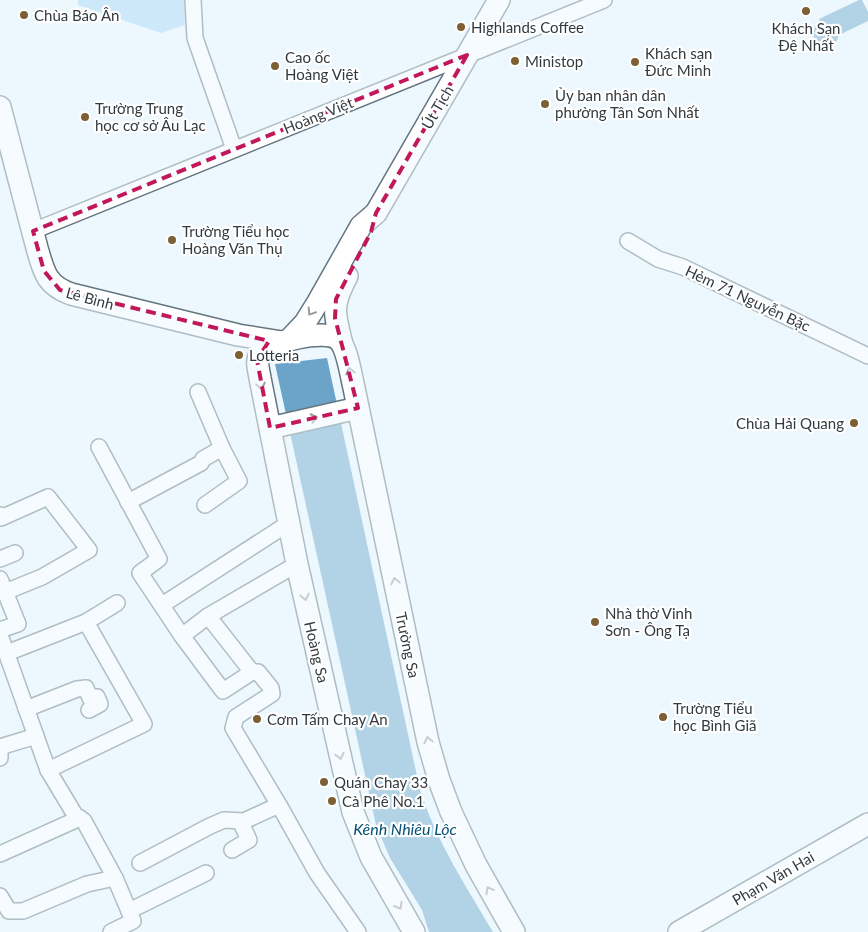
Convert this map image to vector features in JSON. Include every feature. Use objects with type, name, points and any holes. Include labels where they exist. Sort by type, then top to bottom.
[{"type":"street","points":[[193,0],[195,38],[234,149]]},
{"type":"street","name":"Út Tịch","points":[[338,293],[371,232],[376,213],[499,0]]},
{"type":"street","name":"Hoàng Việt","points":[[32,231],[604,0]]},
{"type":"street","name":"Lê Bình","points":[[0,107],[32,231],[44,271],[51,283],[60,290],[86,298],[238,335],[286,341]]},
{"type":"street","name":"Út Tịch","points":[[286,341],[305,323],[361,226],[376,213]]},
{"type":"street","name":"Hẻm 71 Nguyễn Bặc","points":[[628,241],[658,259],[682,267],[868,356]]},
{"type":"street","name":"Trường Sa","points":[[338,293],[335,318],[342,344],[353,410],[426,732],[439,780],[464,841],[514,932]]},
{"type":"street","name":"Hoàng Sa","points":[[238,335],[249,343],[258,360],[275,427],[288,524],[353,812],[371,857],[414,932]]},
{"type":"street","points":[[258,360],[264,350],[286,341],[328,335],[337,338],[342,344]]},
{"type":"street","points":[[198,392],[222,448],[240,481],[205,505]]},
{"type":"street","points":[[275,427],[353,410]]},
{"type":"street","points":[[99,447],[159,559],[140,573],[182,636],[223,691],[252,672],[258,672],[270,688],[272,694],[236,717],[233,728],[317,873],[358,932]]},
{"type":"street","points":[[128,502],[201,463],[203,458],[222,448]]},
{"type":"street","points":[[0,515],[1,518],[48,497],[90,550],[42,577],[3,585],[18,624],[0,630]]},
{"type":"street","points":[[162,605],[288,524]]},
{"type":"street","points":[[0,559],[15,553]]},
{"type":"street","points":[[182,636],[208,616],[297,564]]},
{"type":"street","points":[[7,653],[86,622],[118,603]]},
{"type":"street","points":[[208,616],[252,672]]},
{"type":"street","points":[[48,770],[144,724],[86,622]]},
{"type":"street","points":[[0,635],[48,770],[75,815],[84,821],[115,878],[134,921],[111,932]]},
{"type":"street","points":[[26,709],[77,689],[86,688],[90,698],[97,697],[100,704],[89,710]]},
{"type":"street","points":[[0,758],[0,748],[36,736]]},
{"type":"street","points":[[140,863],[224,820],[244,821],[279,805]]},
{"type":"street","points":[[0,854],[80,818]]},
{"type":"street","points":[[232,850],[249,840],[242,825],[244,821]]},
{"type":"street","name":"Phạm Văn Hai","points":[[679,932],[868,824]]},
{"type":"street","points":[[130,911],[206,873]]},
{"type":"street","points":[[0,896],[9,912],[23,910],[87,884],[115,878]]},
{"type":"highlighted area","points":[[467,55],[376,213],[371,232],[336,299],[335,318],[358,408],[270,428],[257,360],[269,341],[60,290],[44,271],[33,231]]},
{"type":"shaded area","points":[[78,0],[184,0],[185,25],[161,33],[78,5]]},
{"type":"water","points":[[862,0],[868,12],[868,21],[839,35],[833,45],[823,46],[816,42],[814,31],[820,22],[819,19]]},
{"type":"water","name":"Kênh Nhiêu Lộc","points":[[327,358],[420,790],[443,845],[493,932],[429,932],[422,910],[390,858],[376,825],[275,364]]},
{"type":"place","name":"Khách Sạn Đệ Nhất","points":[[806,11]]},
{"type":"place","name":"Chùa Báo Ân","points":[[24,15]]},
{"type":"place","name":"Highlands Coffee","points":[[461,27]]},
{"type":"place","name":"Ministop","points":[[515,61]]},
{"type":"place","name":"Khách sạn Đức Minh","points":[[635,62]]},
{"type":"place","name":"Cao ốc Hoàng Việt","points":[[275,66]]},
{"type":"place","name":"Ủy ban nhân dân phường Tân Sơn Nhất","points":[[545,104]]},
{"type":"place","name":"Trường Trung học cơ sở Âu Lạc","points":[[85,117]]},
{"type":"place","name":"Trường Tiểu học Hoàng Văn Thụ","points":[[172,240]]},
{"type":"place","name":"Lotteria","points":[[239,355]]},
{"type":"place","name":"Chùa Hải Quang","points":[[854,423]]},
{"type":"place","name":"Nhà thờ Vinh Sơn - Ông Tạ","points":[[595,622]]},
{"type":"place","name":"Trường Tiểu học Bình Giã","points":[[663,717]]},
{"type":"place","name":"Cơm Tấm Chay An","points":[[257,719]]},
{"type":"place","name":"Quán Chay 33","points":[[324,782]]},
{"type":"place","name":"Cà Phê No.1","points":[[332,801]]}]
